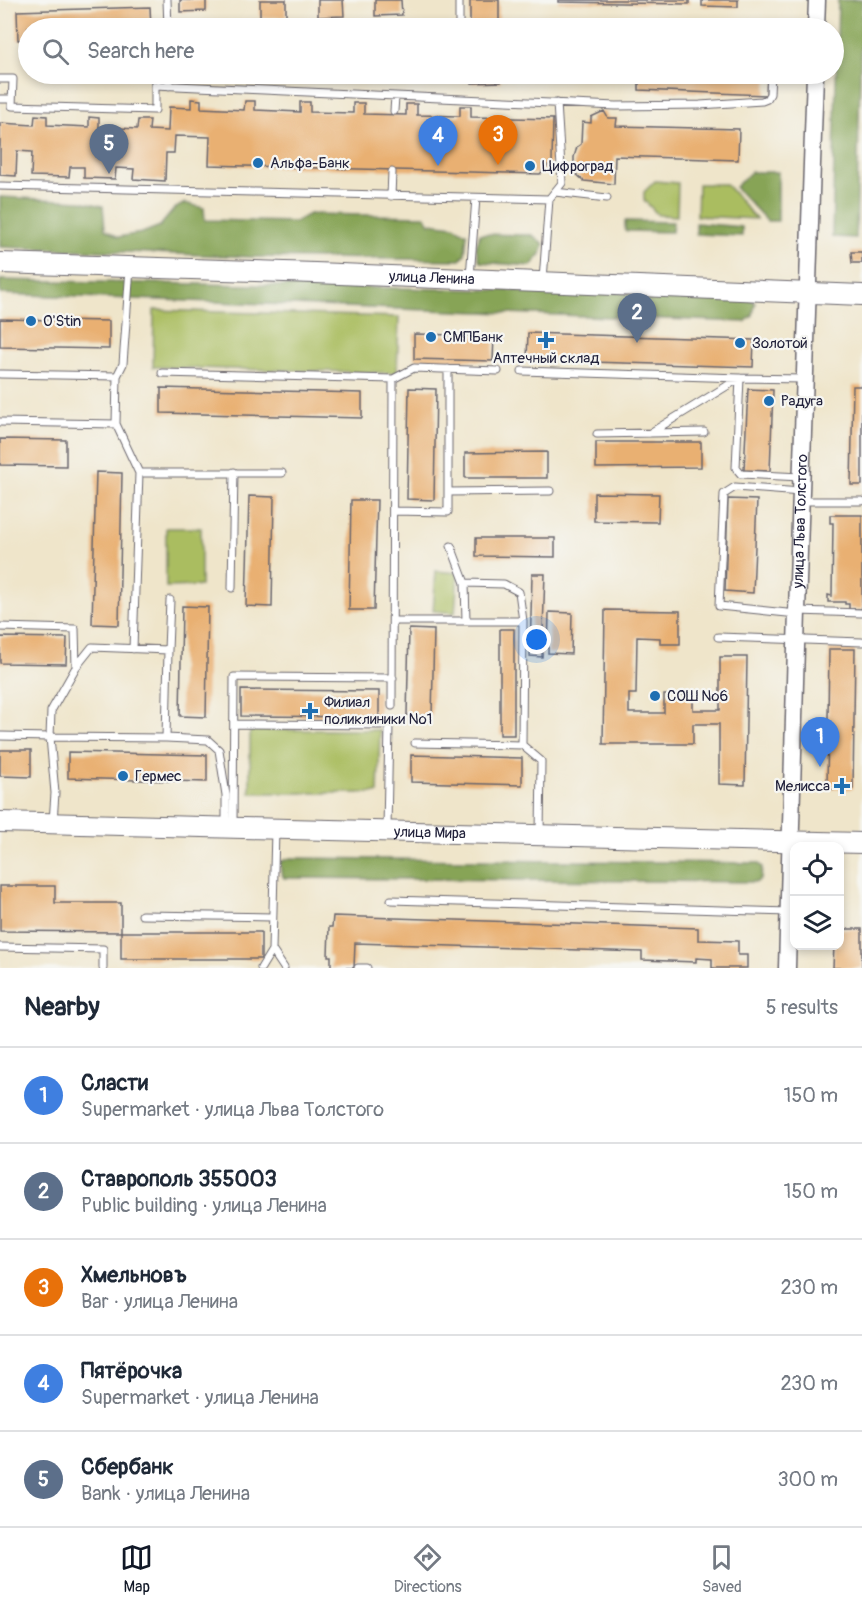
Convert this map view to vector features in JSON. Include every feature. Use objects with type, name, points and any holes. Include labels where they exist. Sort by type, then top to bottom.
[{"type":"main road","name":"улица Ленина","points":[[0,263],[862,295]]},
{"type":"main road","name":"улица Мира","points":[[0,822],[275,827],[790,842]]},
{"type":"main road","name":"улица Мира","points":[[844,843],[862,843]]},
{"type":"street","points":[[816,18],[817,0]]},
{"type":"street","name":"улица Льва Толстого","points":[[787,968],[815,84]]},
{"type":"lane","points":[[166,0],[167,18]]},
{"type":"lane","points":[[459,0],[459,18]]},
{"type":"lane","points":[[0,79],[13,79],[12,106],[155,110],[155,85],[616,106],[700,105],[762,101],[770,94],[770,84]]},
{"type":"lane","points":[[394,111],[395,96]]},
{"type":"lane","points":[[0,99],[12,99]]},
{"type":"lane","points":[[543,282],[549,200],[562,183],[557,103]]},
{"type":"lane","points":[[391,196],[392,172]]},
{"type":"lane","points":[[0,186],[549,200]]},
{"type":"lane","points":[[555,192],[607,198]]},
{"type":"lane","points":[[470,279],[476,198]]},
{"type":"lane","points":[[130,268],[123,364],[117,376],[116,424],[139,473],[133,649]]},
{"type":"lane","points":[[162,373],[393,379],[414,368],[498,370]]},
{"type":"lane","points":[[393,511],[448,512],[448,369]]},
{"type":"lane","points":[[522,371],[804,379]]},
{"type":"lane","points":[[0,374],[117,376]]},
{"type":"lane","points":[[650,433],[740,378]]},
{"type":"lane","points":[[740,378],[736,468],[741,474],[801,490],[862,501]]},
{"type":"lane","points":[[392,706],[393,379]]},
{"type":"lane","points":[[0,422],[116,424]]},
{"type":"lane","points":[[597,434],[704,432]]},
{"type":"lane","points":[[232,588],[234,472]]},
{"type":"lane","points":[[139,473],[282,473]]},
{"type":"lane","points":[[801,490],[735,487],[724,494],[719,606],[797,613],[862,613]]},
{"type":"lane","points":[[448,492],[550,491]]},
{"type":"lane","points":[[451,546],[465,583],[466,621]]},
{"type":"lane","points":[[465,583],[504,584],[519,592],[523,621],[522,746]]},
{"type":"lane","points":[[166,738],[170,600]]},
{"type":"lane","points":[[393,621],[523,621]]},
{"type":"lane","points":[[0,627],[75,629],[76,667]]},
{"type":"lane","points":[[718,637],[862,642]]},
{"type":"lane","points":[[53,823],[56,792],[50,737],[51,711],[76,667],[92,647],[168,650]]},
{"type":"lane","points":[[229,826],[234,677],[393,678]]},
{"type":"lane","points":[[234,724],[388,725],[387,831]]},
{"type":"lane","points":[[0,736],[208,740],[219,750],[229,826]]},
{"type":"lane","points":[[415,743],[522,746],[542,761],[540,836]]},
{"type":"lane","points":[[261,968],[272,950],[275,827]]},
{"type":"lane","points":[[391,900],[789,912]]},
{"type":"lane","points":[[142,915],[272,917]]},
{"type":"lane","points":[[0,947],[103,949],[103,968]]},
{"type":"lane","points":[[272,950],[284,968]]},
{"type":"lane","points":[[358,968],[367,968]]},
{"type":"green space","points":[[838,0],[862,0],[856,238],[832,237],[836,84],[844,84],[844,18],[838,18]]},
{"type":"green space","points":[[751,172],[778,172],[778,221],[767,221],[735,187]]},
{"type":"green space","points":[[655,181],[678,183],[677,216],[658,215],[644,200],[644,192]]},
{"type":"green space","points":[[698,184],[726,184],[756,219],[697,216]]},
{"type":"green space","points":[[0,197],[81,201],[103,206],[105,229],[118,237],[142,233],[160,226],[174,209],[185,203],[204,208],[205,220],[295,222],[309,214],[425,216],[430,223],[454,226],[467,234],[465,254],[460,260],[252,257],[0,247]]},
{"type":"green space","points":[[625,221],[673,222],[672,232],[625,231]]},
{"type":"green space","points":[[696,223],[742,227],[742,236],[696,234]]},
{"type":"green space","points":[[480,234],[532,235],[544,244],[541,254],[531,266],[480,262],[476,248]]},
{"type":"green space","points":[[0,280],[736,295],[747,296],[755,303],[753,315],[745,322],[0,294]]},
{"type":"green space","points":[[154,310],[399,317],[397,373],[153,367]]},
{"type":"green space","points":[[166,528],[201,528],[201,586],[166,587]]},
{"type":"green space","points":[[436,571],[458,573],[455,613],[433,611]]},
{"type":"green space","points":[[250,730],[380,730],[378,793],[250,793]]},
{"type":"green space","points":[[290,858],[758,863],[762,867],[761,879],[757,882],[284,878],[280,862]]},
{"type":"building","points":[[180,0],[206,0],[206,11],[180,12]]},
{"type":"building","points":[[260,0],[286,0],[286,17],[260,18]]},
{"type":"building","points":[[318,0],[343,0],[344,16],[318,17]]},
{"type":"building","points":[[375,0],[401,0],[402,15],[375,16]]},
{"type":"building","points":[[470,0],[499,0],[499,18],[470,18]]},
{"type":"building","points":[[558,0],[689,0],[689,4],[558,2]]},
{"type":"building","points":[[702,0],[738,0],[738,7],[702,6]]},
{"type":"building","points":[[150,7],[151,18],[18,18],[18,40],[17,11]]},
{"type":"building","points":[[639,84],[767,84],[766,95],[639,90]]},
{"type":"building","points":[[191,99],[201,100],[201,108],[244,110],[245,101],[255,101],[255,110],[300,112],[300,102],[310,102],[310,112],[353,113],[353,103],[364,103],[364,114],[406,115],[406,104],[417,104],[417,115],[460,116],[460,106],[471,106],[471,117],[553,119],[552,161],[540,174],[209,165],[210,137],[175,136],[174,153],[166,153],[165,181],[133,179],[134,169],[116,168],[115,179],[84,178],[84,167],[70,167],[69,177],[31,176],[32,152],[17,151],[16,176],[0,175],[0,123],[34,125],[35,115],[47,116],[47,125],[89,127],[89,117],[99,118],[99,127],[137,129],[138,120],[150,120],[149,130],[168,131],[169,107],[191,108]]},
{"type":"building","points":[[604,111],[608,118],[617,118],[616,126],[739,129],[738,160],[615,156],[614,184],[584,181],[574,172],[574,157],[577,147],[581,144],[582,122],[591,123],[591,117]]},
{"type":"building","points":[[851,252],[862,252],[862,263],[852,263]]},
{"type":"building","points":[[0,319],[109,321],[109,349],[0,347]]},
{"type":"building","points":[[528,333],[754,340],[753,367],[527,360]]},
{"type":"building","points":[[414,334],[494,336],[493,361],[414,359]]},
{"type":"building","points":[[853,386],[862,386],[862,485],[851,485]]},
{"type":"building","points":[[161,388],[362,393],[362,418],[161,413]]},
{"type":"building","points":[[409,388],[436,389],[434,500],[407,499]]},
{"type":"building","points":[[748,389],[773,390],[770,471],[744,470]]},
{"type":"building","points":[[0,439],[66,440],[66,466],[0,465]]},
{"type":"building","points":[[596,442],[701,442],[701,467],[596,468]]},
{"type":"building","points":[[547,452],[547,478],[465,478],[465,453]]},
{"type":"building","points":[[96,472],[122,473],[119,625],[92,624]]},
{"type":"building","points":[[594,493],[659,494],[658,522],[594,521]]},
{"type":"building","points":[[249,496],[274,497],[272,607],[246,606]]},
{"type":"building","points":[[728,499],[757,500],[753,593],[725,591]]},
{"type":"building","points":[[351,500],[377,500],[374,610],[349,610]]},
{"type":"building","points":[[830,515],[862,515],[862,609],[849,609],[849,604],[845,602],[828,602],[828,595],[832,596],[833,523],[830,523]]},
{"type":"building","points":[[476,538],[555,538],[555,557],[476,556]]},
{"type":"building","points":[[532,574],[545,574],[542,657],[530,656]]},
{"type":"building","points":[[182,606],[208,607],[206,717],[180,716]]},
{"type":"building","points":[[605,610],[680,611],[680,644],[660,644],[660,638],[637,637],[636,694],[629,694],[629,713],[664,713],[664,695],[693,695],[693,710],[720,710],[720,657],[747,657],[745,785],[719,784],[719,724],[693,724],[693,744],[603,744]]},
{"type":"building","points":[[549,612],[572,613],[571,654],[548,653]]},
{"type":"building","points":[[409,629],[434,630],[432,716],[407,715]]},
{"type":"building","points":[[500,629],[514,629],[514,735],[500,735]]},
{"type":"building","points":[[0,637],[67,638],[66,664],[0,663]]},
{"type":"building","points":[[829,649],[855,649],[853,789],[827,789]]},
{"type":"building","points":[[241,690],[379,691],[379,717],[241,716]]},
{"type":"building","points":[[0,750],[31,750],[31,777],[0,776]]},
{"type":"building","points":[[68,752],[207,755],[207,782],[68,778]]},
{"type":"building","points":[[411,755],[522,758],[522,785],[411,782]]},
{"type":"building","points":[[0,886],[55,886],[55,903],[121,903],[121,932],[0,931]]},
{"type":"building","points":[[333,916],[698,928],[698,940],[738,941],[738,955],[747,955],[747,968],[712,968],[712,959],[696,958],[696,962],[642,960],[642,952],[355,943],[354,968],[331,968],[331,956],[328,956],[329,927],[332,927]]},
{"type":"building","points":[[844,929],[862,929],[862,968],[833,968],[834,950],[844,950]]},
{"type":"building","points":[[121,932],[261,932],[261,959],[121,959]]},
{"type":"place","name":"Альфа-Банк","points":[[258,163]]},
{"type":"place","name":"Хмельновъ","points":[[498,165]]},
{"type":"place","name":"Пятёрочка","points":[[438,166]]},
{"type":"place","name":"Цифроград","points":[[530,166]]},
{"type":"place","name":"Сбербанк","points":[[109,174]]},
{"type":"place","name":"O'Stin","points":[[31,321]]},
{"type":"place","name":"СМПБанк","points":[[431,337]]},
{"type":"place","name":"Аптечный склад","points":[[546,340]]},
{"type":"place","name":"Ставрополь 355003","points":[[637,343]]},
{"type":"place","name":"Золотой","points":[[740,343]]},
{"type":"place","name":"Радуга","points":[[769,401]]},
{"type":"place","name":"СОШ №6","points":[[655,696]]},
{"type":"place","name":"Филиал поликлиники №1","points":[[310,711]]},
{"type":"place","name":"Сласти","points":[[820,767]]},
{"type":"place","name":"Гермес","points":[[123,776]]},
{"type":"place","name":"Мелисса","points":[[842,786]]}]
